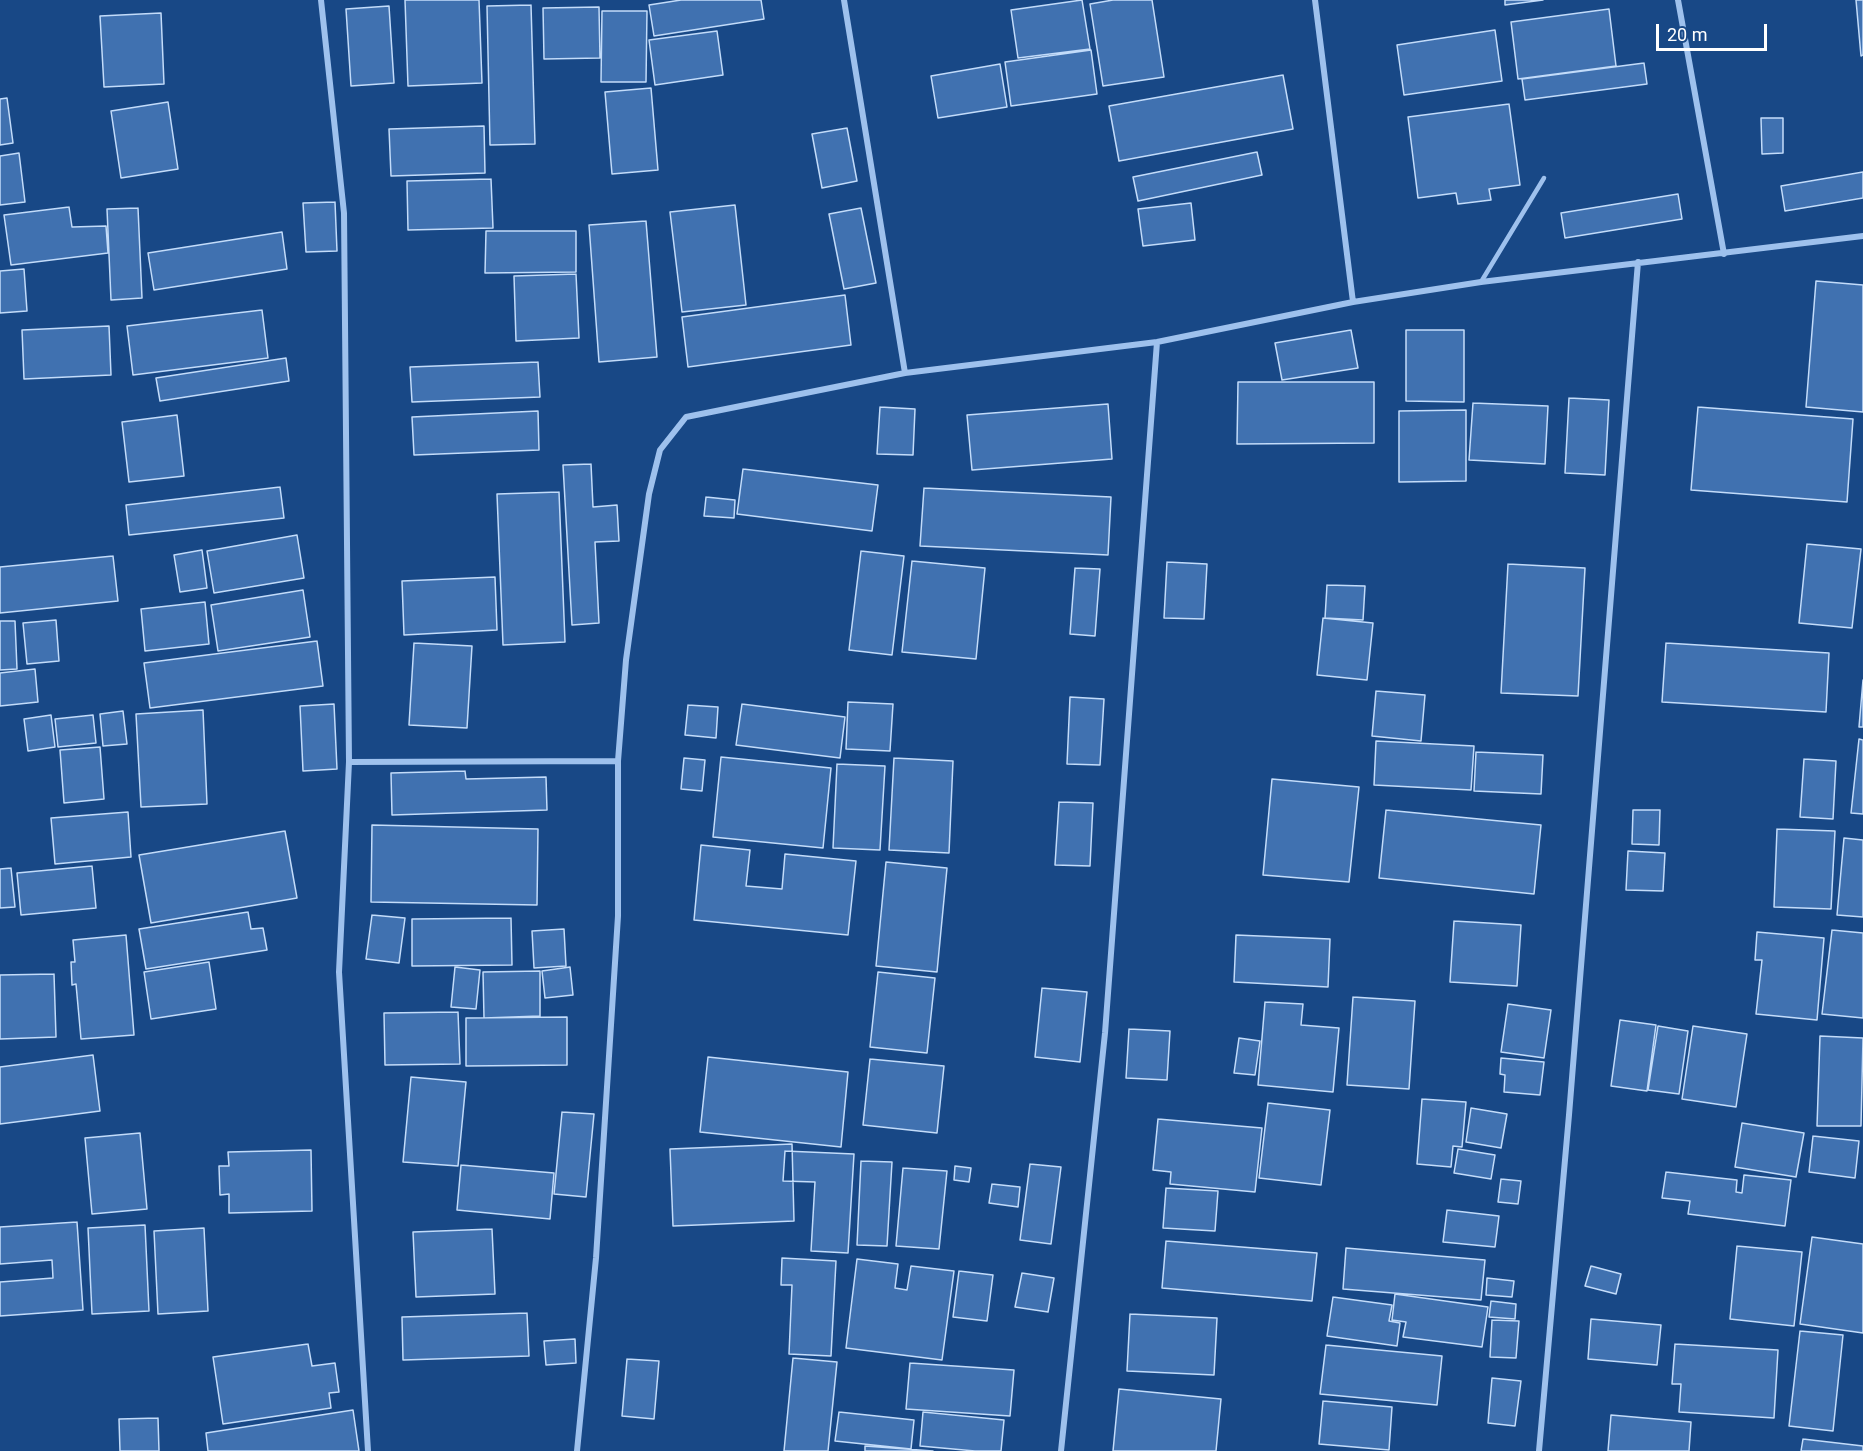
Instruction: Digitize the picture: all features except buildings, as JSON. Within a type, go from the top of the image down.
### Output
[{"type":"street","points":[[321,0],[344,213],[349,762],[339,972],[368,1451]]},
{"type":"street","points":[[844,0],[905,373]]},
{"type":"street","points":[[1315,0],[1353,302]]},
{"type":"street","points":[[1678,0],[1724,254]]},
{"type":"street","points":[[577,1451],[596,1258],[618,916],[618,761],[629,637],[649,494],[660,450],[686,417],[905,373],[1157,342],[1353,302],[1481,282],[1863,236]]},
{"type":"street","points":[[1539,1451],[1570,1103],[1638,262]]},
{"type":"street","points":[[1062,1451],[1105,1033],[1157,342]]},
{"type":"street","points":[[349,762],[618,761]]},
{"type":"lane","points":[[1481,282],[1544,178]]}]
